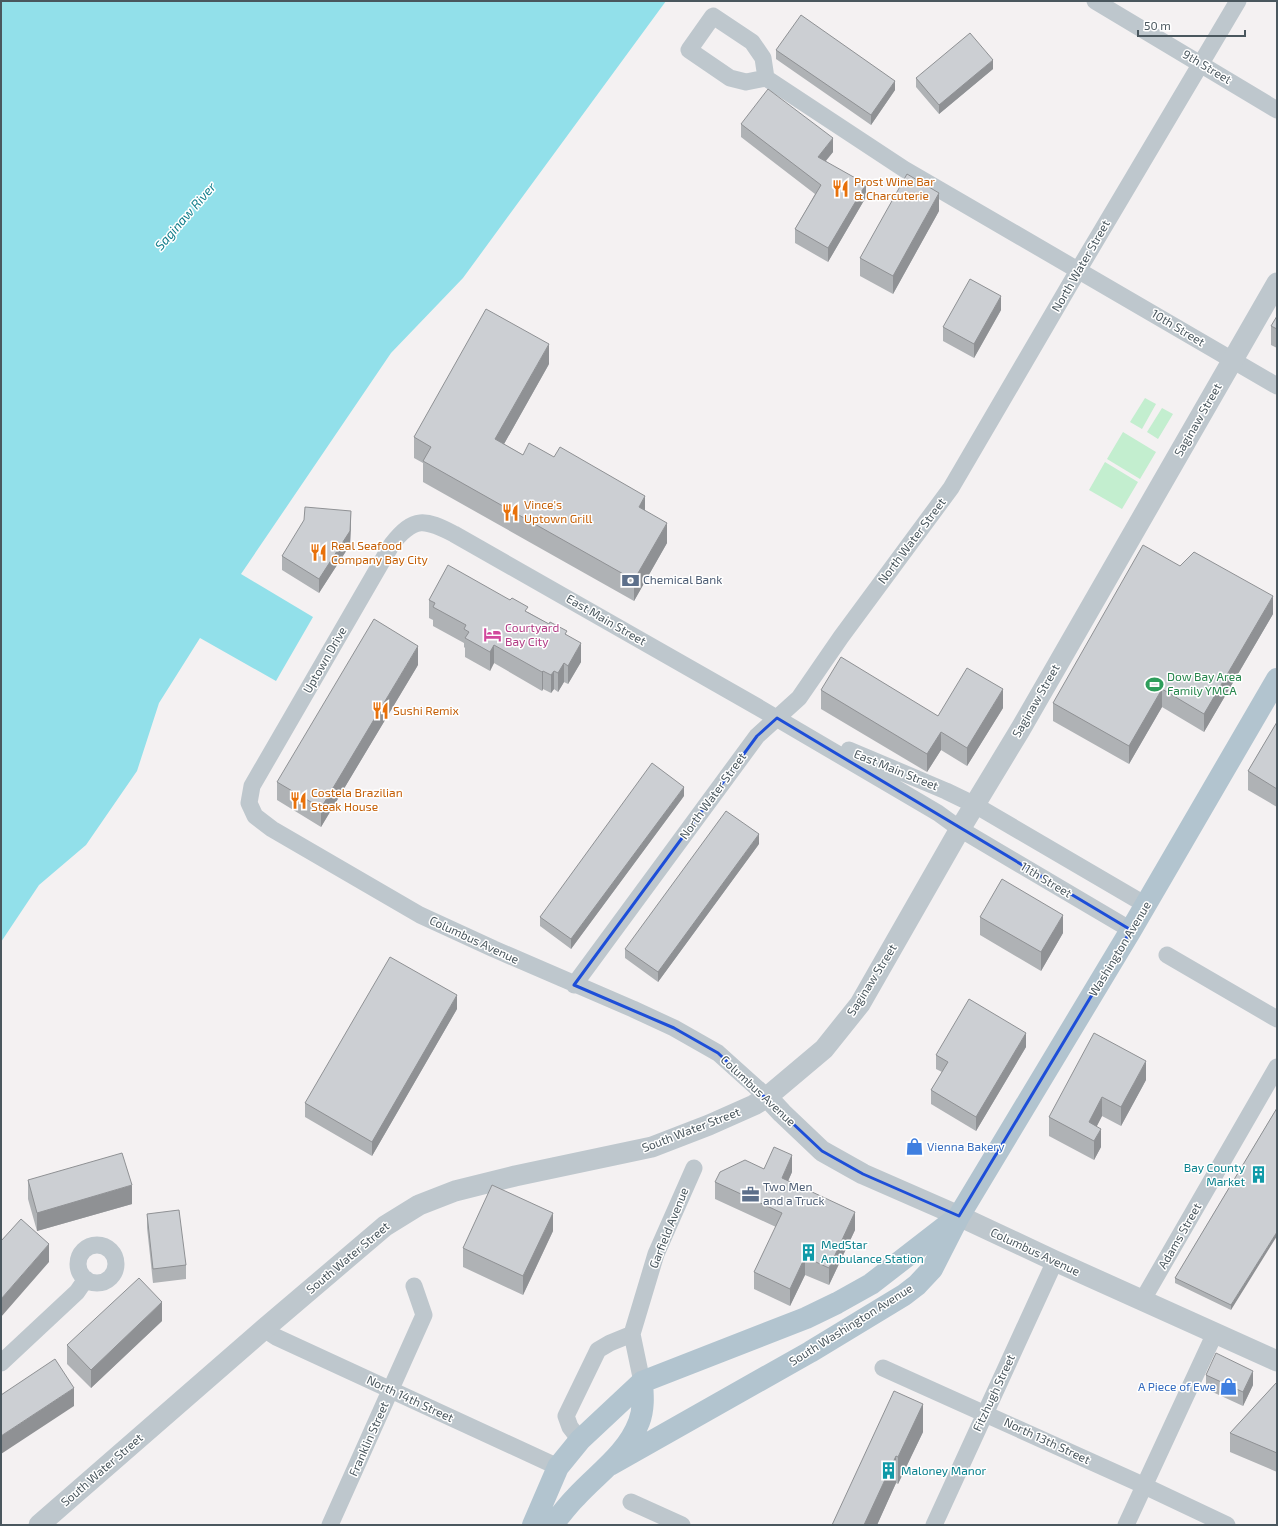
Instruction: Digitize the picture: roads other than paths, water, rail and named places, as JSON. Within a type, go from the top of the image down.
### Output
[{"type":"main road","name":"Washington Avenue","points":[[959,1216],[1146,905],[1277,680]]},
{"type":"main road","name":"South Washington Avenue","points":[[642,1382],[806,1318],[837,1303],[871,1284],[959,1216]]},
{"type":"main road","name":"South Washington Avenue","points":[[610,1465],[810,1352],[904,1295],[917,1285],[932,1269],[959,1216]]},
{"type":"main road","points":[[533,1525],[558,1467],[580,1440],[642,1382]]},
{"type":"main road","points":[[552,1525],[576,1496],[610,1465],[631,1437],[639,1422],[644,1403],[642,1382]]},
{"type":"street","name":"9th Street","points":[[1095,1],[1277,110]]},
{"type":"street","name":"North Water Street","points":[[574,985],[757,736],[799,698],[841,637],[951,488],[1078,269],[1238,1]]},
{"type":"street","points":[[713,16],[752,42],[763,58],[766,78],[746,82],[730,78],[689,50],[713,16]]},
{"type":"street","name":"10th Street","points":[[766,78],[904,169],[1277,386]]},
{"type":"street","name":"Saginaw Street","points":[[768,1096],[824,1049],[860,1004],[974,805],[1020,730],[1277,283]]},
{"type":"street","name":"East Main Street","points":[[413,524],[424,522],[435,524],[454,534],[795,728],[938,813],[960,829]]},
{"type":"street","name":"Uptown Drive","points":[[249,803],[252,786],[388,550],[402,531],[413,524]]},
{"type":"street","name":"East Main Street","points":[[795,728],[946,791],[974,805],[1146,905]]},
{"type":"street","name":"Columbus Avenue","points":[[249,803],[255,816],[272,829],[420,914],[574,985],[633,1009],[674,1028],[718,1053],[768,1096],[782,1113],[822,1152],[863,1174],[959,1216],[1142,1301],[1277,1361]]},
{"type":"street","name":"11th Street","points":[[960,829],[1131,930]]},
{"type":"street","points":[[1167,955],[1277,1019]]},
{"type":"street","name":"Adams Street","points":[[1142,1301],[1277,1067]]},
{"type":"street","name":"South Water Street","points":[[39,1525],[385,1226],[419,1205],[455,1191],[514,1176],[652,1147],[754,1105],[768,1096]]},
{"type":"street","name":"Garfield Avenue","points":[[642,1382],[632,1334],[656,1254],[694,1168]]},
{"type":"street","name":"Fitzhugh Street","points":[[934,1525],[1055,1261]]},
{"type":"street","points":[[1,1363],[77,1292],[86,1279]]},
{"type":"street","name":"Franklin Street","points":[[330,1525],[424,1315],[414,1286]]},
{"type":"street","name":"North 14th Street","points":[[264,1329],[276,1337],[558,1467]]},
{"type":"street","points":[[580,1440],[570,1427],[566,1416],[588,1368],[598,1350],[610,1343],[632,1334]]},
{"type":"street","points":[[1126,1525],[1216,1334]]},
{"type":"street","name":"North 13th Street","points":[[883,1368],[985,1413],[1228,1525]]},
{"type":"street","points":[[631,1502],[682,1525]]},
{"type":"water","name":"Saginaw River","points":[[1,1],[666,1],[463,278],[391,353],[241,574],[313,617],[276,681],[200,638],[159,703],[137,771],[86,845],[39,885],[1,942]]},
{"type":"place","name":"Prost Wine Bar & Charcuterie","points":[[841,189]]},
{"type":"place","name":"Vince's Uptown Grill","points":[[511,512]]},
{"type":"place","name":"Real Seafood Company Bay City","points":[[318,553]]},
{"type":"place","name":"Chemical Bank","points":[[630,580]]},
{"type":"place","name":"Courtyard Bay City","points":[[492,635]]},
{"type":"place","name":"Dow Bay Area Family YMCA","points":[[1154,684]]},
{"type":"place","name":"Sushi Remix","points":[[380,711]]},
{"type":"place","name":"Costela Brazilian Steak House","points":[[298,800]]},
{"type":"place","name":"Vienna Bakery","points":[[914,1147]]},
{"type":"place","name":"Bay County Market","points":[[1258,1175]]},
{"type":"place","name":"Two Men and a Truck","points":[[750,1194]]},
{"type":"place","name":"MedStar Ambulance Station","points":[[808,1252]]},
{"type":"place","name":"A Piece of Ewe","points":[[1229,1387]]},
{"type":"place","name":"Maloney Manor","points":[[888,1471]]}]
